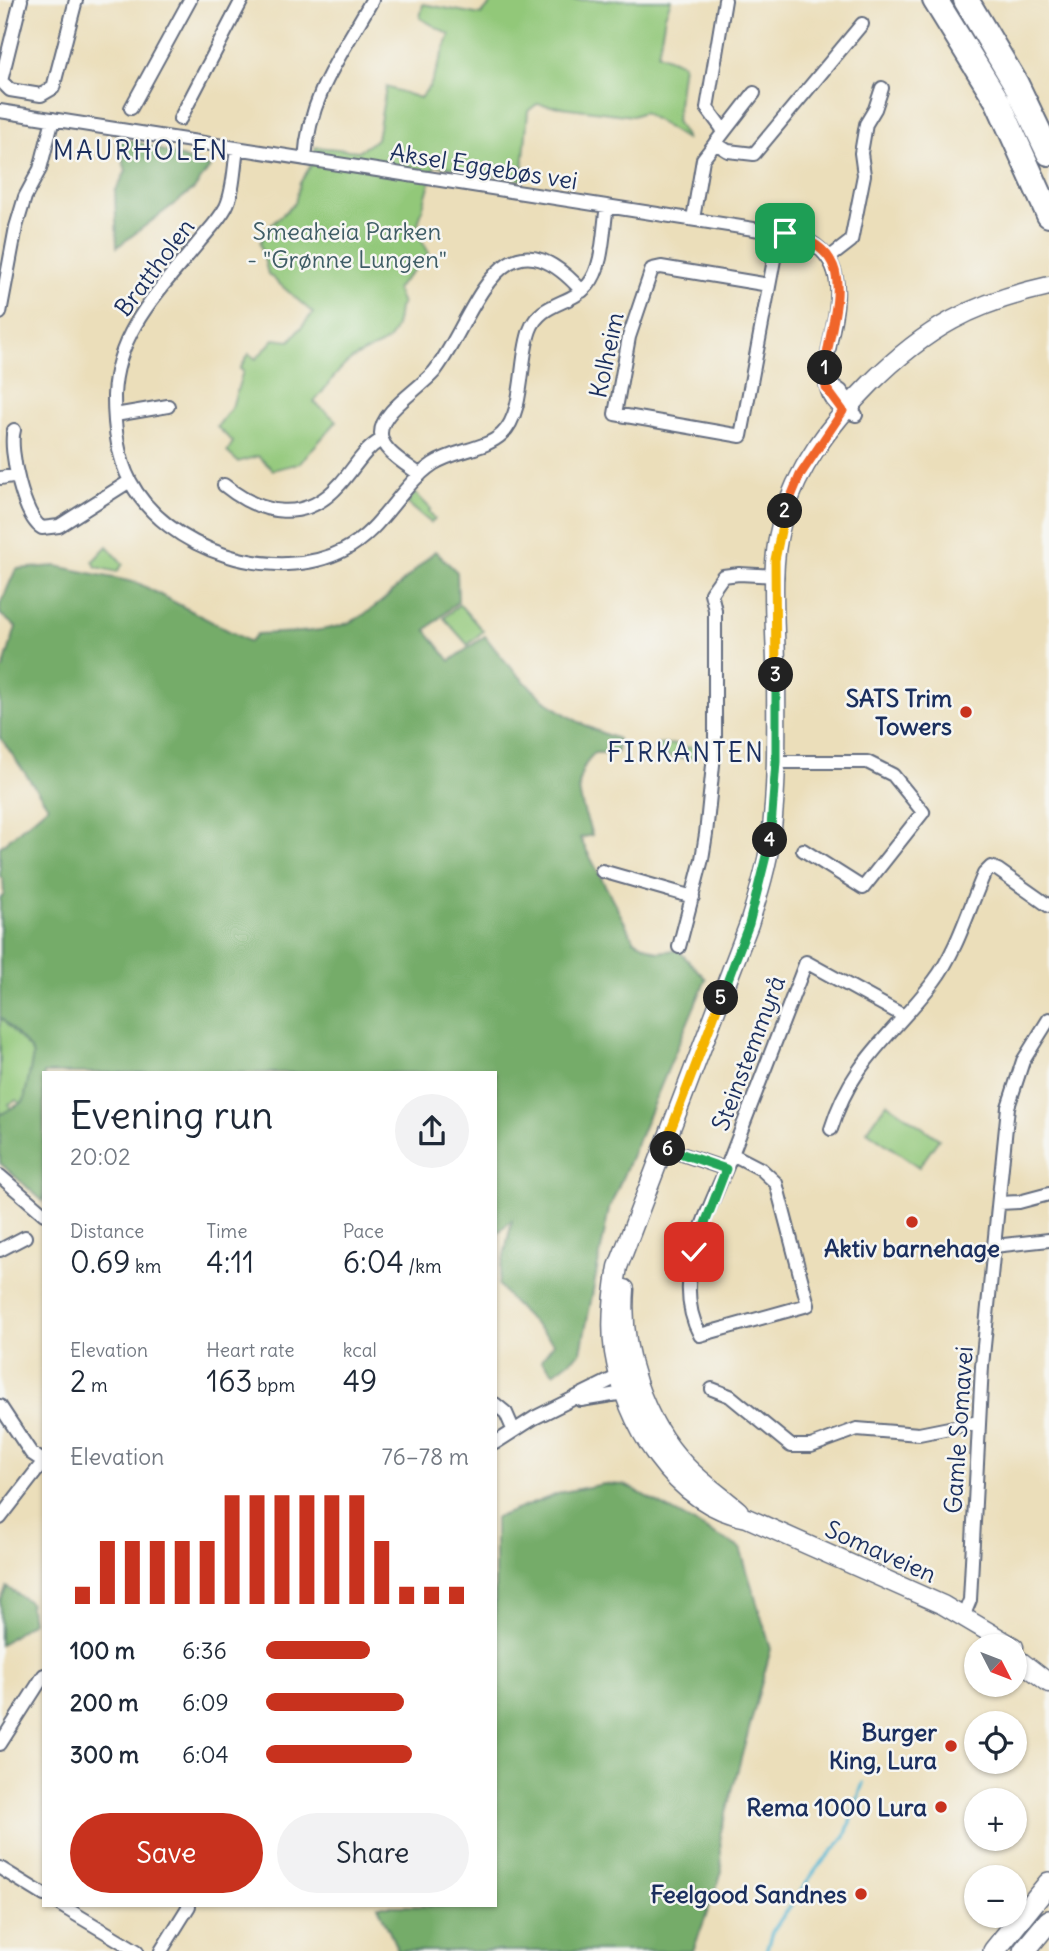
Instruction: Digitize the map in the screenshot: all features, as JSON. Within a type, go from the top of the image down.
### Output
[{"type":"highway","points":[[935,0],[998,102],[1049,215]]},
{"type":"highway","points":[[966,0],[1016,85],[1049,153]]},
{"type":"main road","name":"Somaveien","points":[[987,1634],[963,1617],[906,1588],[747,1518],[715,1508],[674,1476],[645,1435],[627,1384],[628,1346],[624,1306],[630,1237],[749,924],[761,884],[771,837],[776,762],[777,576],[807,484],[851,409],[916,341],[936,327],[960,316],[1001,299],[1043,287]]},
{"type":"main road","name":"Somaveien","points":[[1027,1655],[1049,1671]]},
{"type":"main road","points":[[1027,1666],[1049,1683]]},
{"type":"main road","points":[[1027,1903],[1049,1867]]},
{"type":"main road","points":[[1027,1908],[1049,1883]]},
{"type":"main road","points":[[1024,1951],[1049,1923]]},
{"type":"main road","points":[[994,1951],[1011,1928]]},
{"type":"street","points":[[21,0],[1,81],[10,90],[41,95],[53,88],[75,0]]},
{"type":"street","points":[[131,108],[190,0]]},
{"type":"street","points":[[180,119],[242,0]]},
{"type":"street","points":[[305,159],[310,119],[318,93],[372,0]]},
{"type":"street","points":[[724,131],[707,108],[725,0]]},
{"type":"street","points":[[715,143],[728,151],[754,153],[862,24]]},
{"type":"street","points":[[851,409],[827,381],[827,357],[839,293],[835,269],[829,258],[851,241],[864,175],[861,153],[866,124],[876,109],[882,89]]},
{"type":"street","points":[[693,219],[703,159],[754,93]]},
{"type":"street","name":"Aksel Eggebøs vei","points":[[0,111],[779,233],[808,240],[829,258]]},
{"type":"street","points":[[0,313],[16,227],[25,197],[40,169],[53,119]]},
{"type":"street","name":"Brattholen","points":[[237,149],[225,210],[150,301],[129,334],[117,369],[115,415],[119,449],[130,481],[172,529],[257,564],[295,566],[329,557],[362,539],[377,527],[420,475]]},
{"type":"street","points":[[582,291],[563,273],[539,260],[519,258],[504,267],[465,316],[446,356],[418,390],[386,415],[381,427],[381,440],[420,475],[451,453],[493,440],[506,430],[513,416],[531,327],[541,311],[582,291],[596,269],[607,206]]},
{"type":"street","name":"Kolheim","points":[[769,285],[661,267],[652,269],[629,337],[615,414],[741,436],[779,233]]},
{"type":"street","points":[[115,415],[168,406]]},
{"type":"street","points":[[14,430],[12,444],[17,475],[38,526],[48,529],[59,526],[130,481]]},
{"type":"street","points":[[224,485],[246,502],[261,508],[276,511],[307,507],[331,494],[365,453],[381,440]]},
{"type":"street","points":[[1,478],[17,475]]},
{"type":"street","points":[[679,947],[702,859],[715,745],[715,610],[711,593],[723,576],[777,576]]},
{"type":"street","points":[[776,762],[867,762],[893,775],[923,812],[863,888],[803,850]]},
{"type":"street","points":[[831,1129],[850,1081],[942,970],[984,874],[991,867],[1049,906]]},
{"type":"street","points":[[602,871],[693,897]]},
{"type":"street","name":"Steinstemmyrå","points":[[732,1154],[761,1169],[776,1183],[808,1305],[700,1335],[690,1299],[690,1273],[700,1234],[804,964],[811,963],[904,1016]]},
{"type":"street","name":"Gamle Somavei","points":[[963,1617],[970,1600],[979,1422],[1006,1125],[1013,1083],[1049,1018]]},
{"type":"street","name":"Steinstemmyrå","points":[[664,1148],[726,1169]]},
{"type":"street","points":[[0,1176],[42,1212]]},
{"type":"street","points":[[999,1203],[1019,1202],[1049,1194]]},
{"type":"street","points":[[0,1250],[25,1237]]},
{"type":"street","points":[[994,1246],[1049,1240]]},
{"type":"street","points":[[497,1441],[513,1429],[570,1402],[627,1384]]},
{"type":"street","points":[[712,1389],[730,1396],[791,1446],[801,1448],[857,1429],[919,1434],[979,1422]]},
{"type":"street","points":[[0,1406],[31,1454],[42,1460]]},
{"type":"street","points":[[497,1406],[506,1413],[513,1429]]},
{"type":"street","points":[[0,1518],[42,1462]]},
{"type":"street","points":[[0,1744],[42,1678]]},
{"type":"street","points":[[0,1868],[42,1894]]},
{"type":"street","points":[[64,1907],[138,1951]]},
{"type":"street","points":[[164,1950],[188,1907]]},
{"type":"green space","name":"Smeaheia Parken - \"Grønne Lungen\"","points":[[494,0],[671,0],[658,54],[683,64],[676,121],[687,140],[643,112],[633,116],[537,104],[528,111],[522,180],[435,165],[416,231],[429,253],[396,289],[402,304],[393,333],[382,344],[347,363],[314,402],[337,421],[300,463],[273,470],[258,456],[238,462],[227,452],[233,442],[217,427],[232,407],[243,371],[240,369],[249,354],[256,359],[274,339],[290,341],[313,313],[268,274],[260,243],[270,226],[295,203],[300,183],[310,167],[316,147],[359,151],[377,139],[386,87],[420,98],[430,86],[450,35],[420,18],[423,4],[481,15]]},
{"type":"green space","points":[[132,140],[210,167],[194,189],[117,247],[115,192],[126,171],[117,142]]},
{"type":"green space","points":[[415,493],[431,509],[429,511],[435,519],[431,523],[407,503]]},
{"type":"green space","points":[[107,546],[123,564],[117,572],[96,567],[93,561]]},
{"type":"green space","points":[[435,551],[457,572],[458,601],[426,630],[450,661],[485,636],[513,670],[543,698],[578,721],[618,739],[617,753],[594,753],[581,773],[581,802],[592,835],[580,838],[634,940],[657,952],[678,950],[706,979],[609,1209],[581,1352],[554,1373],[541,1360],[554,1343],[512,1302],[498,1284],[512,1220],[497,1233],[497,1071],[42,1071],[42,1200],[0,1163],[0,1115],[24,1101],[33,1056],[31,1050],[0,1017],[0,899],[4,894],[3,879],[0,877],[0,847],[48,806],[0,737],[0,669],[3,669],[16,627],[0,614],[0,605],[16,569],[56,566],[138,583],[250,642],[257,634],[314,631],[348,623],[371,610]]},
{"type":"green space","points":[[459,604],[483,631],[468,645],[444,618]]},
{"type":"green space","points":[[679,744],[682,748],[696,747],[696,759],[670,757],[654,748],[656,745]]},
{"type":"green space","points":[[0,1017],[31,1050],[33,1056],[24,1101],[21,1104],[17,1100],[9,1104],[11,1110],[0,1115]]},
{"type":"green space","points":[[887,1103],[939,1139],[919,1167],[867,1131]]},
{"type":"green space","points":[[604,1484],[625,1485],[740,1548],[771,1649],[720,1835],[722,1872],[693,1951],[398,1951],[378,1907],[497,1907],[497,1517],[563,1492]]},
{"type":"green space","points":[[7,1587],[29,1602],[32,1622],[0,1645],[0,1601]]},
{"type":"waterway","points":[[766,1951],[772,1932],[817,1868],[845,1837],[863,1783]]},
{"type":"place","name":"SATS Trim Towers","points":[[966,712]]},
{"type":"place","name":"Aktiv barnehage","points":[[912,1222]]},
{"type":"place","name":"Burger King, Lura","points":[[951,1746]]},
{"type":"place","name":"Rema 1000 Lura","points":[[941,1807]]},
{"type":"place","name":"Feelgood Sandnes","points":[[861,1894]]},
{"type":"district","name":"MAURHOLEN","points":[[141,150]]},
{"type":"district","name":"FIRKANTEN","points":[[686,752]]},
{"type":"route","points":[[694,1252],[726,1169],[664,1148],[749,924],[765,871],[771,837],[776,762],[775,560],[780,526],[800,475],[843,411],[826,388],[825,377],[838,306],[835,269],[817,245],[785,233]]}]
